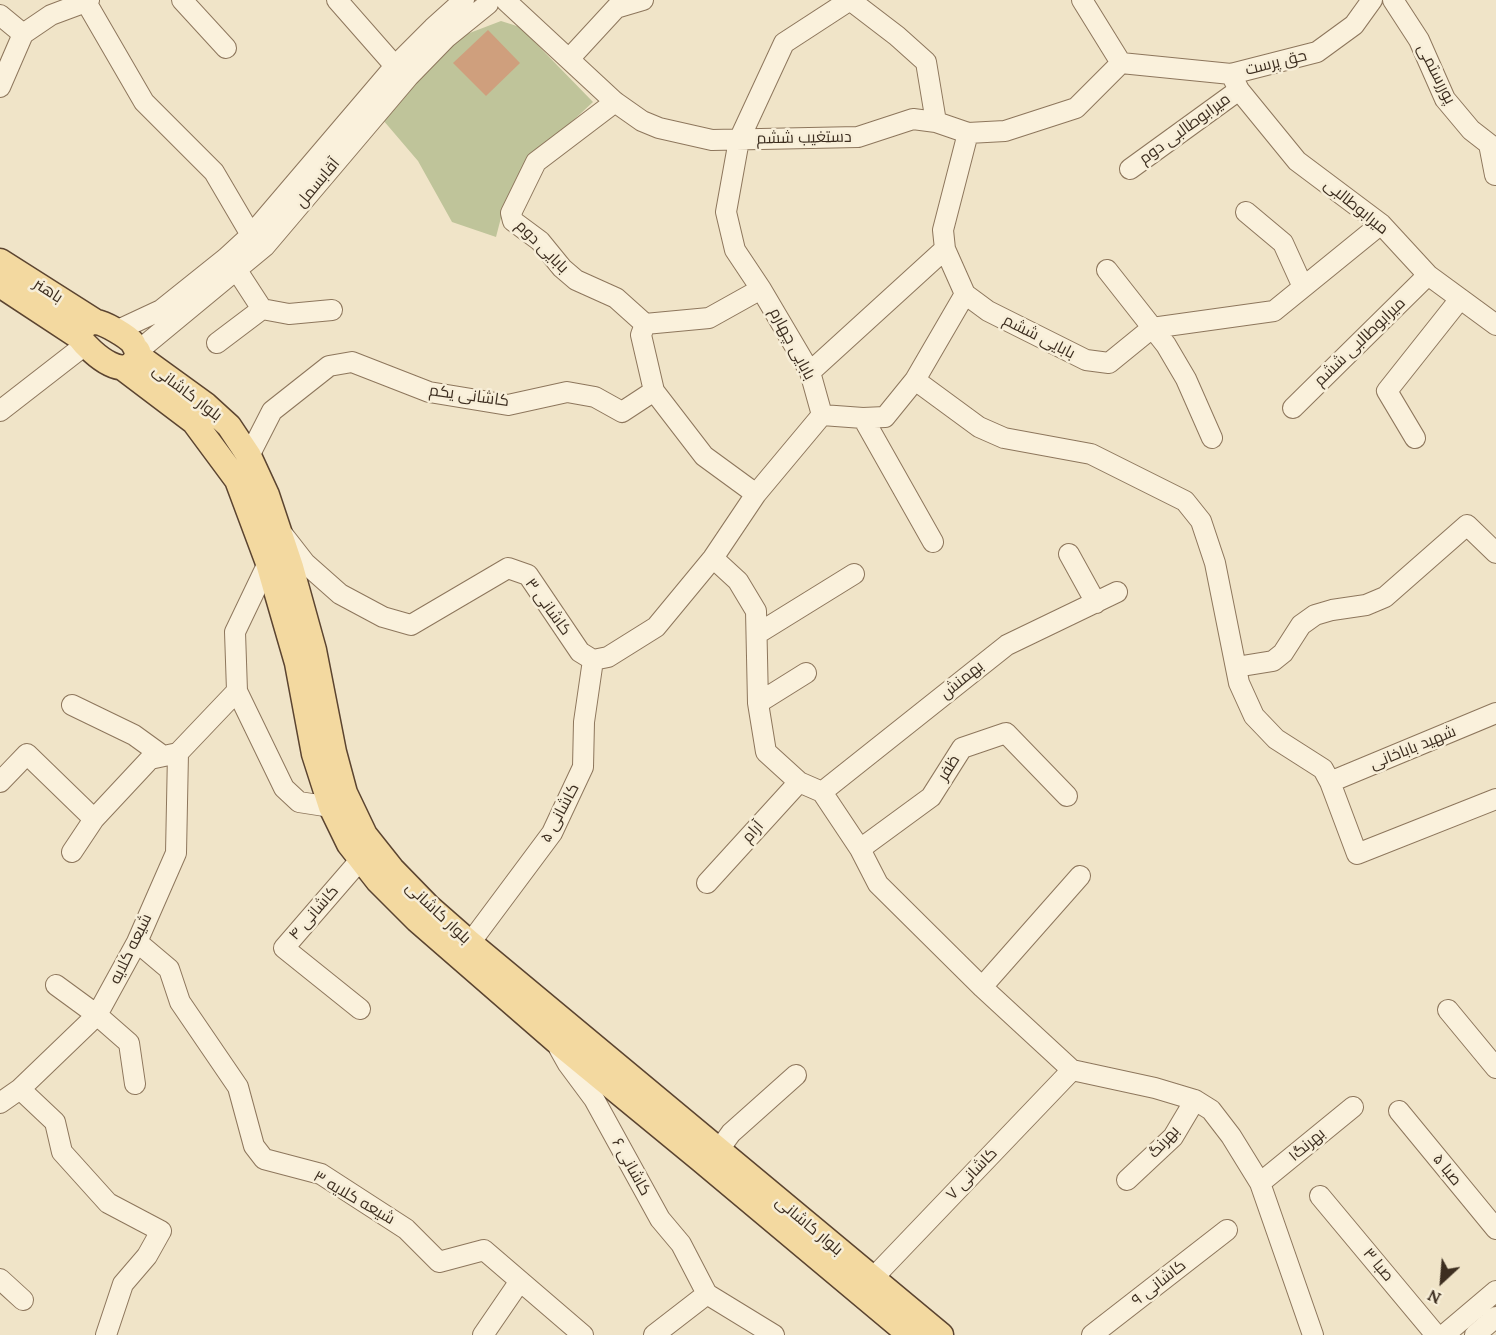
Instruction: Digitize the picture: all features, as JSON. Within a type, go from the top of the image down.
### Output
[{"type":"main road","name":"باهنر","points":[[0,261],[94,334]]},
{"type":"main road","name":"باهنر","points":[[0,285],[94,334]]},
{"type":"main road","points":[[94,334],[126,337],[133,343],[133,358],[99,357],[94,334]]},
{"type":"main road","name":"بلوار کاشانی","points":[[133,358],[194,422],[237,480],[268,563],[297,663],[314,754],[331,807],[349,844],[378,881],[417,920],[555,1040],[866,1285],[941,1335]]},
{"type":"main road","name":"بلوار کاشانی","points":[[155,380],[206,405],[229,426],[249,456],[267,495],[291,567],[315,650],[334,752],[345,794],[365,835],[392,869],[429,907],[718,1150],[866,1285],[910,1335]]},
{"type":"street","points":[[182,0],[226,48]]},
{"type":"street","points":[[337,0],[395,66]]},
{"type":"street","name":"آقابسمل","points":[[0,411],[94,334],[161,310],[226,258],[251,235],[395,66],[464,0]]},
{"type":"street","points":[[568,59],[616,8],[643,0]]},
{"type":"street","points":[[850,0],[897,36],[926,62],[936,122]]},
{"type":"street","name":"بابایی چهارم","points":[[822,415],[810,372],[735,250],[726,212],[739,140],[784,43],[850,0]]},
{"type":"street","points":[[1082,0],[1121,63],[1235,82]]},
{"type":"street","name":"حق پرست","points":[[1235,82],[1317,52],[1354,25],[1372,0]]},
{"type":"street","name":"پوررستمی","points":[[1393,0],[1419,40],[1445,99],[1471,130],[1489,144],[1495,175]]},
{"type":"street","points":[[0,87],[23,33],[51,15],[88,1],[144,102],[214,172],[251,235]]},
{"type":"street","name":"آقابسمل","points":[[133,358],[157,335],[265,246],[409,76],[446,38],[495,1]]},
{"type":"street","name":"دستغیب ششم","points":[[495,1],[568,59],[615,102],[642,121],[659,128],[712,140],[858,137],[913,119],[936,122],[968,133],[1005,131],[1077,108],[1121,63]]},
{"type":"street","points":[[0,15],[23,33]]},
{"type":"street","name":"میرابوطالبی دوم","points":[[1130,169],[1235,82]]},
{"type":"street","name":"میرابوطالبی","points":[[1235,82],[1298,160],[1381,224],[1428,275],[1496,325]]},
{"type":"street","name":"بابایی دوم","points":[[615,102],[536,162],[511,213],[513,221],[540,241],[562,268],[576,280],[616,298],[645,324]]},
{"type":"street","points":[[593,660],[608,657],[656,627],[712,558],[756,494],[822,415],[885,417],[915,380],[965,294],[945,249],[943,230],[968,133]]},
{"type":"street","points":[[1246,212],[1283,243],[1303,287]]},
{"type":"street","points":[[1152,328],[1274,311],[1381,224]]},
{"type":"street","points":[[810,372],[945,249]]},
{"type":"street","points":[[236,269],[262,309],[289,314],[332,310]]},
{"type":"street","points":[[1107,270],[1166,345],[1186,379],[1212,438]]},
{"type":"street","name":"میرابوطالبی ششم","points":[[1293,408],[1428,275]]},
{"type":"street","points":[[756,494],[704,456],[654,391],[641,335],[645,324],[709,318],[761,289]]},
{"type":"street","name":"بابایی ششم","points":[[965,294],[988,311],[1086,360],[1109,363],[1152,328]]},
{"type":"street","points":[[1415,438],[1387,391],[1460,299]]},
{"type":"street","points":[[217,343],[262,309]]},
{"type":"street","points":[[146,317],[148,327],[157,335]]},
{"type":"street","name":"کاشانی یکم","points":[[249,456],[273,411],[329,366],[352,362],[429,392],[508,405],[567,392],[596,397],[622,412],[654,391]]},
{"type":"street","points":[[915,380],[979,427],[1004,438],[1091,454],[1185,501],[1201,521],[1215,563],[1239,683],[1254,716],[1276,739],[1323,769],[1357,854],[1496,799]]},
{"type":"street","points":[[864,418],[933,542]]},
{"type":"street","points":[[1236,667],[1273,661],[1283,653],[1301,626],[1315,615],[1366,605],[1385,597],[1467,525],[1496,553]]},
{"type":"street","name":"کاشانی ۳","points":[[278,529],[305,563],[340,594],[382,618],[411,625],[508,568],[528,575],[580,652],[593,660]]},
{"type":"street","points":[[1069,554],[1096,603]]},
{"type":"street","points":[[712,558],[738,581],[756,611],[758,703],[766,752],[799,782],[822,792],[860,849],[878,884],[982,987],[1072,1070],[1155,1088],[1195,1100],[1211,1110],[1231,1136],[1260,1183],[1313,1335]]},
{"type":"street","points":[[268,563],[235,632],[237,691],[285,788],[299,802],[331,807]]},
{"type":"street","points":[[757,634],[854,574]]},
{"type":"street","name":"بهمنش","points":[[822,792],[1007,645],[1118,592]]},
{"type":"street","name":"کاشانی ۵","points":[[470,943],[552,833],[584,767],[584,722],[593,660]]},
{"type":"street","points":[[758,703],[806,673]]},
{"type":"street","points":[[72,852],[94,819],[150,759],[171,754],[237,691]]},
{"type":"street","points":[[72,705],[171,754]]},
{"type":"street","name":"شهید باباخانی","points":[[1330,782],[1496,713]]},
{"type":"street","name":"ظفر","points":[[860,849],[931,797],[962,748],[1006,733],[1067,796]]},
{"type":"street","points":[[0,782],[27,754],[94,819]]},
{"type":"street","name":"شیعه کلایه","points":[[0,1103],[20,1089],[97,1015],[137,942],[176,853],[171,754]]},
{"type":"street","name":"آرام","points":[[707,883],[799,782]]},
{"type":"street","name":"کاشانی ۴","points":[[360,1009],[284,948],[361,859]]},
{"type":"street","points":[[982,987],[1080,876]]},
{"type":"street","name":"شیعه کلایه ۳","points":[[137,942],[170,969],[180,1002],[238,1087],[254,1146],[264,1159],[321,1174],[406,1229],[439,1262],[484,1250],[583,1335]]},
{"type":"street","points":[[56,985],[97,1015],[129,1043],[135,1084]]},
{"type":"street","points":[[1448,1010],[1496,1068]]},
{"type":"street","name":"کاشانی ۶","points":[[555,1040],[568,1065],[594,1099],[660,1218],[681,1244],[707,1294]]},
{"type":"street","name":"کاشانی ۷","points":[[866,1285],[1072,1070]]},
{"type":"street","points":[[718,1150],[731,1133],[796,1075]]},
{"type":"street","points":[[20,1089],[55,1122],[62,1152],[108,1203],[161,1231],[147,1256],[123,1284],[106,1335]]},
{"type":"street","name":"بهرنگ","points":[[1127,1180],[1173,1137],[1195,1100]]},
{"type":"street","name":"۱بهرنگ","points":[[1260,1183],[1353,1107]]},
{"type":"street","name":"صبا ۵","points":[[1399,1111],[1496,1229]]},
{"type":"street","name":"صبا ۳","points":[[1320,1196],[1436,1335]]},
{"type":"street","name":"کاشانی ۹","points":[[1092,1335],[1227,1230]]},
{"type":"street","points":[[0,1279],[23,1300]]},
{"type":"street","points":[[483,1335],[520,1281]]},
{"type":"street","points":[[1444,1335],[1496,1291]]},
{"type":"street","points":[[654,1335],[707,1294],[774,1335]]},
{"type":"street","points":[[1475,1335],[1496,1317]]},
{"type":"green space","points":[[501,21],[520,27],[593,102],[537,154],[504,206],[496,237],[452,222],[418,161],[383,120],[421,68],[467,34]]},
{"type":"building","points":[[488,30],[520,63],[486,96],[453,63]]}]
